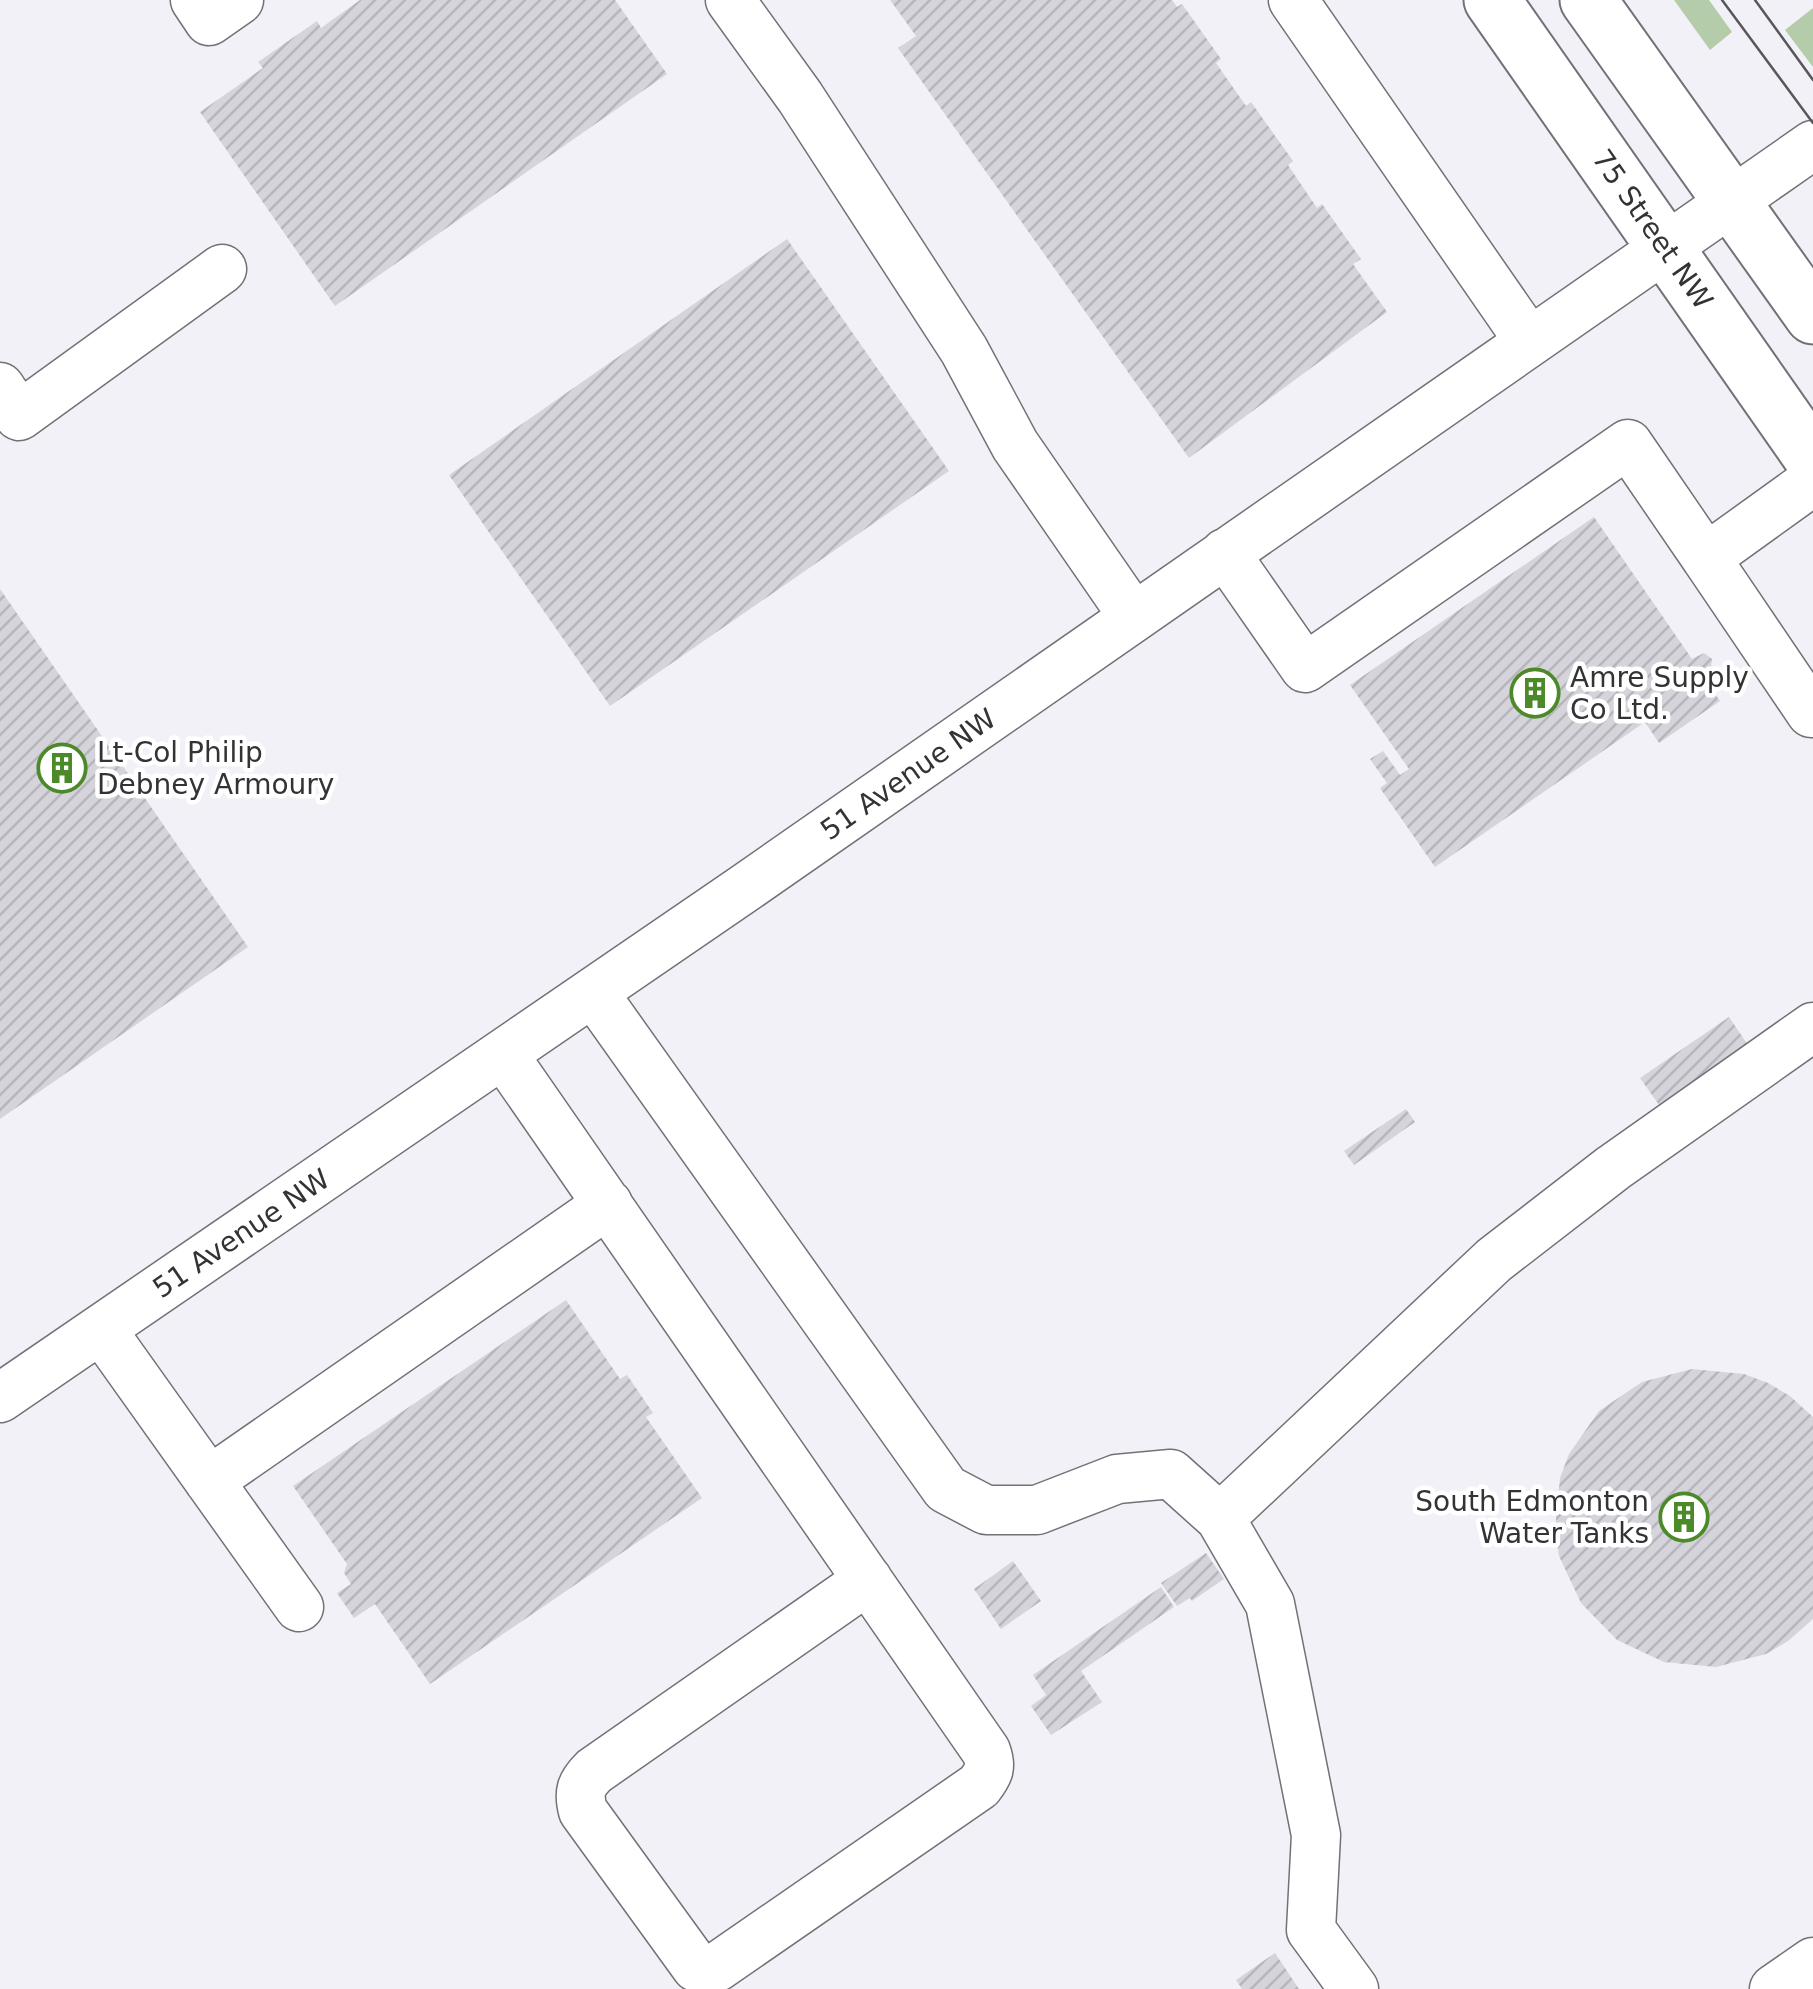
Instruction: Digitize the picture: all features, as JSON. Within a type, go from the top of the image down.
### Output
[{"type":"main road","name":"75 Street NW","points":[[1492,0],[1813,459]]},
{"type":"main road","points":[[1588,0],[1813,316]]},
{"type":"street","points":[[195,0],[209,21],[239,0]]},
{"type":"street","points":[[730,0],[831,144],[964,350],[1015,445],[1133,616]]},
{"type":"street","points":[[1294,0],[1529,341]]},
{"type":"street","name":"51 Avenue NW","points":[[0,1398],[504,1054],[1813,145]]},
{"type":"street","points":[[0,387],[19,416],[222,269]]},
{"type":"street","points":[[1225,553],[1305,668],[1628,444],[1811,713]]},
{"type":"street","points":[[1706,558],[1813,481]]},
{"type":"street","points":[[593,992],[946,1489],[986,1510],[1036,1510],[1117,1478],[1170,1474],[1220,1518],[1270,1604],[1316,1835],[1312,1930],[1354,1989]]},
{"type":"street","points":[[1220,1518],[1494,1260],[1613,1168],[1813,1027]]},
{"type":"street","points":[[504,1054],[868,1580],[986,1752],[991,1764],[989,1774],[979,1786],[717,1967],[696,1967],[583,1810],[578,1795],[583,1782],[868,1580]]},
{"type":"street","points":[[209,1480],[608,1204]]},
{"type":"street","points":[[101,1329],[299,1607]]},
{"type":"street","points":[[1774,1989],[1813,1962]]},
{"type":"green space","points":[[1674,0],[1709,0],[1732,32],[1710,50]]},
{"type":"green space","points":[[1813,8],[1813,67],[1785,30]]},
{"type":"building","points":[[360,0],[615,0],[667,74],[335,306],[200,112],[263,68],[258,62],[317,21],[321,28]]},
{"type":"building","points":[[890,0],[1172,0],[1177,7],[1182,4],[1221,59],[1216,63],[1246,106],[1251,102],[1293,161],[1288,165],[1317,208],[1322,204],[1361,259],[1353,264],[1387,312],[1189,458],[898,48],[916,36]]},
{"type":"building","points":[[787,239],[949,471],[610,706],[449,475]]},
{"type":"building","name":"Amre Supply Co Ltd.","points":[[1594,517],[1692,659],[1704,653],[1712,659],[1711,668],[1702,675],[1720,701],[1659,743],[1645,722],[1435,867],[1380,788],[1387,783],[1370,759],[1383,751],[1400,775],[1409,769],[1350,685]]},
{"type":"building","name":"Lt-Col Philip Debney Armoury","points":[[0,589],[248,947],[0,1119]]},
{"type":"building","points":[[1729,1017],[1752,1051],[1664,1112],[1640,1078]]},
{"type":"building","points":[[1406,1109],[1415,1122],[1354,1165],[1344,1151]]},
{"type":"building","points":[[566,1300],[620,1379],[627,1375],[653,1413],[646,1417],[702,1498],[430,1684],[375,1604],[354,1618],[337,1593],[351,1584],[344,1573],[347,1564],[293,1486]]},
{"type":"building","name":"South Edmonton Water Tanks","points":[[1692,1369],[1744,1374],[1768,1383],[1813,1417],[1813,1619],[1766,1654],[1716,1667],[1664,1662],[1617,1640],[1581,1603],[1559,1556],[1555,1530],[1560,1478],[1569,1454],[1599,1411],[1642,1382]]},
{"type":"building","points":[[1206,1553],[1224,1579],[1192,1601],[1190,1598],[1177,1606],[1161,1583]]},
{"type":"building","points":[[1013,1561],[1041,1601],[1001,1629],[974,1589]]},
{"type":"building","points":[[1161,1587],[1174,1607],[1081,1671],[1102,1702],[1051,1735],[1031,1706],[1046,1695],[1033,1675]]},
{"type":"building","points":[[1275,1953],[1299,1989],[1242,1989],[1236,1980]]},
{"type":"tram line","points":[[1722,0],[1813,123]]},
{"type":"tram line","points":[[1755,0],[1813,80]]},
{"type":"place","name":"Amre Supply Co Ltd.","points":[[1535,693]]},
{"type":"place","name":"Lt-Col Philip Debney Armoury","points":[[62,768]]},
{"type":"place","name":"South Edmonton Water Tanks","points":[[1684,1517]]}]
